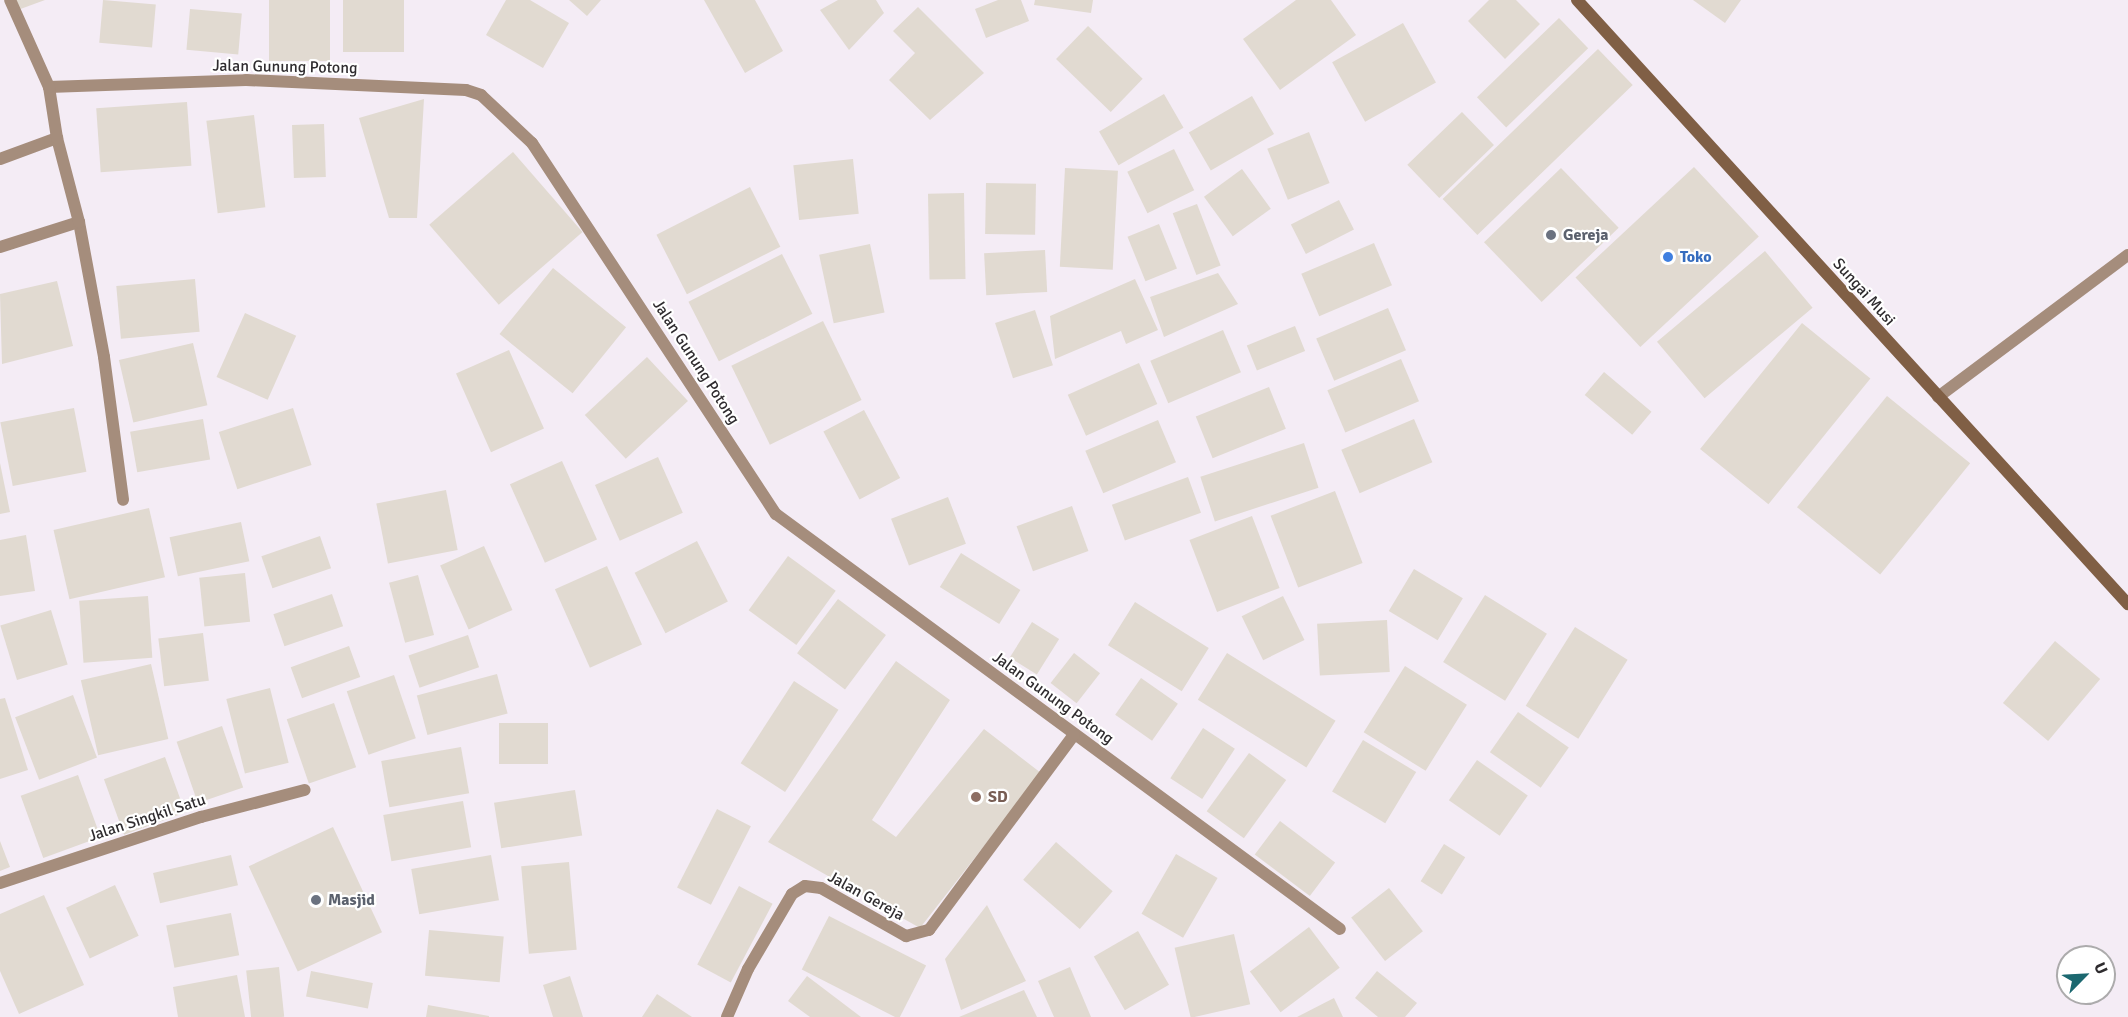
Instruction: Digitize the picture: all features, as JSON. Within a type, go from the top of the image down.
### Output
[{"type":"street","points":[[10,0],[49,87],[57,138],[79,222],[104,357],[123,500]]},
{"type":"street","name":"Sungai Musi","points":[[1577,0],[2128,604]]},
{"type":"street","name":"Jalan Gunung Potong","points":[[49,87],[246,80],[466,90],[481,95],[532,143],[776,514],[1340,929]]},
{"type":"street","points":[[0,159],[57,138]]},
{"type":"street","points":[[0,247],[79,222]]},
{"type":"street","points":[[1938,397],[2128,255]]},
{"type":"street","name":"Jalan Gereja","points":[[727,1017],[748,969],[792,894],[805,886],[821,888],[906,936],[929,930],[1074,735]]},
{"type":"street","name":"Jalan Singkil Satu","points":[[0,883],[201,818],[305,790]]},
{"type":"building","points":[[11,0],[45,0],[15,11]]},
{"type":"building","points":[[103,0],[156,5],[152,47],[99,43]]},
{"type":"building","points":[[269,0],[330,0],[330,61],[269,61]]},
{"type":"building","points":[[343,0],[404,0],[404,52],[343,52]]},
{"type":"building","points":[[506,0],[530,0],[569,23],[543,68],[486,35]]},
{"type":"building","points":[[569,0],[601,0],[587,16]]},
{"type":"building","points":[[704,0],[755,0],[783,51],[745,73]]},
{"type":"building","points":[[838,0],[876,0],[884,13],[849,50],[820,10]]},
{"type":"building","points":[[998,0],[1021,0],[1029,21],[986,38],[975,9]]},
{"type":"building","points":[[1035,0],[1093,0],[1091,13],[1034,5]]},
{"type":"building","points":[[1296,0],[1331,0],[1356,35],[1280,90],[1243,39]]},
{"type":"building","points":[[1489,0],[1516,0],[1540,24],[1505,59],[1468,21]]},
{"type":"building","points":[[1693,0],[1741,0],[1725,23]]},
{"type":"building","points":[[918,7],[984,73],[930,120],[889,80],[915,53],[893,31]]},
{"type":"building","points":[[190,9],[242,14],[238,54],[186,50]]},
{"type":"building","points":[[1559,18],[1588,48],[1506,127],[1477,97]]},
{"type":"building","points":[[1403,23],[1436,82],[1365,122],[1332,62]]},
{"type":"building","points":[[1088,26],[1143,79],[1111,112],[1056,59]]},
{"type":"building","points":[[1598,49],[1633,85],[1477,235],[1443,199]]},
{"type":"building","points":[[1164,94],[1184,128],[1119,165],[1099,132]]},
{"type":"building","points":[[1252,96],[1274,134],[1211,171],[1189,132]]},
{"type":"building","points":[[424,99],[417,218],[389,218],[359,118]]},
{"type":"building","points":[[187,102],[191,166],[101,172],[96,108]]},
{"type":"building","points":[[1462,112],[1494,145],[1439,198],[1407,165]]},
{"type":"building","points":[[254,115],[265,207],[218,213],[206,121]]},
{"type":"building","points":[[324,124],[326,177],[294,178],[292,125]]},
{"type":"building","points":[[1309,132],[1330,183],[1288,200],[1267,149]]},
{"type":"building","points":[[1174,149],[1194,190],[1147,213],[1127,172]]},
{"type":"building","points":[[513,152],[583,232],[499,305],[429,225]]},
{"type":"building","points":[[853,159],[859,214],[799,220],[793,165]]},
{"type":"building","name":"Toko","points":[[1694,167],[1759,236],[1640,347],[1576,277]]},
{"type":"building","points":[[1065,168],[1118,171],[1113,270],[1060,267]]},
{"type":"building","name":"Gereja","points":[[1561,168],[1619,228],[1542,302],[1484,242]]},
{"type":"building","points":[[1242,169],[1271,209],[1233,236],[1204,197]]},
{"type":"building","points":[[986,183],[1036,184],[1035,235],[985,234]]},
{"type":"building","points":[[750,187],[780,247],[687,294],[656,235]]},
{"type":"building","points":[[964,193],[966,279],[930,280],[928,194]]},
{"type":"building","points":[[1339,200],[1354,229],[1306,254],[1291,225]]},
{"type":"building","points":[[1197,204],[1221,266],[1196,275],[1173,213]]},
{"type":"building","points":[[1159,224],[1177,269],[1145,281],[1127,237]]},
{"type":"building","points":[[1374,243],[1392,285],[1319,316],[1301,274]]},
{"type":"building","points":[[870,244],[885,312],[834,323],[819,255]]},
{"type":"building","points":[[1045,250],[1047,292],[986,295],[984,253]]},
{"type":"building","points":[[1765,251],[1813,308],[1705,398],[1657,342]]},
{"type":"building","points":[[782,254],[812,314],[719,361],[688,302]]},
{"type":"building","points":[[553,268],[626,327],[573,393],[500,334]]},
{"type":"building","points":[[1218,273],[1238,304],[1164,337],[1150,297]]},
{"type":"building","points":[[195,279],[200,332],[121,339],[116,286]]},
{"type":"building","points":[[1135,279],[1158,330],[1126,344],[1121,331],[1055,359],[1050,316]]},
{"type":"building","points":[[57,281],[73,346],[2,364],[0,294]]},
{"type":"building","points":[[1388,308],[1406,350],[1334,381],[1316,338]]},
{"type":"building","points":[[1035,310],[1053,365],[1013,378],[995,323]]},
{"type":"building","points":[[245,313],[296,336],[268,400],[217,377]]},
{"type":"building","points":[[823,321],[862,400],[770,445],[731,366]]},
{"type":"building","points":[[1802,323],[1870,378],[1768,504],[1700,449]]},
{"type":"building","points":[[1295,326],[1305,351],[1257,371],[1247,345]]},
{"type":"building","points":[[1223,330],[1241,372],[1168,403],[1150,361]]},
{"type":"building","points":[[193,343],[207,405],[133,422],[119,360]]},
{"type":"building","points":[[509,350],[544,429],[491,452],[456,374]]},
{"type":"building","points":[[647,357],[688,401],[626,459],[585,415]]},
{"type":"building","points":[[1401,359],[1419,401],[1345,433],[1327,390]]},
{"type":"building","points":[[1139,363],[1157,404],[1086,436],[1068,395]]},
{"type":"building","points":[[1604,372],[1651,412],[1632,435],[1585,395]]},
{"type":"building","points":[[1269,387],[1286,429],[1213,458],[1196,417]]},
{"type":"building","points":[[1887,396],[1970,463],[1880,574],[1797,507]]},
{"type":"building","points":[[74,408],[86,472],[13,486],[0,422]]},
{"type":"building","points":[[293,408],[312,465],[237,489],[219,432]]},
{"type":"building","points":[[864,410],[900,478],[860,500],[823,432]]},
{"type":"building","points":[[203,419],[210,459],[137,472],[130,432]]},
{"type":"building","points":[[1414,419],[1432,462],[1360,493],[1341,450]]},
{"type":"building","points":[[1158,420],[1176,462],[1103,493],[1085,451]]},
{"type":"building","points":[[1304,443],[1319,488],[1215,521],[1200,477]]},
{"type":"building","points":[[658,457],[683,513],[620,541],[595,485]]},
{"type":"building","points":[[562,461],[597,540],[545,563],[510,484]]},
{"type":"building","points":[[0,463],[10,512],[0,514]]},
{"type":"building","points":[[1188,477],[1201,513],[1125,540],[1112,505]]},
{"type":"building","points":[[446,490],[458,550],[388,563],[376,504]]},
{"type":"building","points":[[1335,491],[1363,563],[1298,588],[1271,516]]},
{"type":"building","points":[[948,497],[966,544],[909,566],[891,519]]},
{"type":"building","points":[[1072,506],[1088,551],[1033,571],[1017,526]]},
{"type":"building","points":[[149,508],[165,577],[69,599],[54,530]]},
{"type":"building","points":[[1252,516],[1280,588],[1217,612],[1189,540]]},
{"type":"building","points":[[241,522],[249,561],[178,576],[170,537]]},
{"type":"building","points":[[26,535],[35,591],[0,596],[0,540]]},
{"type":"building","points":[[320,536],[331,568],[272,588],[261,556]]},
{"type":"building","points":[[697,541],[728,602],[666,633],[635,573]]},
{"type":"building","points":[[484,546],[512,610],[469,629],[440,566]]},
{"type":"building","points":[[961,553],[1020,590],[999,624],[940,587]]},
{"type":"building","points":[[788,556],[836,591],[796,645],[749,610]]},
{"type":"building","points":[[607,566],[642,645],[590,668],[555,589]]},
{"type":"building","points":[[1414,569],[1463,598],[1438,640],[1389,611]]},
{"type":"building","points":[[245,573],[250,622],[204,627],[199,578]]},
{"type":"building","points":[[418,575],[434,635],[405,643],[389,583]]},
{"type":"building","points":[[332,594],[343,626],[284,646],[273,614]]},
{"type":"building","points":[[1485,595],[1547,634],[1505,701],[1443,662]]},
{"type":"building","points":[[148,596],[152,658],[83,663],[79,601]]},
{"type":"building","points":[[1283,596],[1304,640],[1263,660],[1242,616]]},
{"type":"building","points":[[838,599],[886,635],[845,689],[797,653]]},
{"type":"building","points":[[1135,602],[1209,648],[1182,691],[1108,645]]},
{"type":"building","points":[[51,610],[68,665],[17,680],[0,625]]},
{"type":"building","points":[[1387,620],[1390,672],[1320,676],[1317,624]]},
{"type":"building","points":[[1032,622],[1059,639],[1037,675],[1010,658]]},
{"type":"building","points":[[1575,627],[1628,660],[1578,739],[1526,706]]},
{"type":"building","points":[[203,633],[209,681],[164,686],[158,638]]},
{"type":"building","points":[[468,635],[479,667],[420,688],[408,656]]},
{"type":"building","points":[[2055,641],[2100,679],[2048,741],[2003,703]]},
{"type":"building","points":[[349,646],[360,677],[302,698],[291,667]]},
{"type":"building","points":[[1074,653],[1100,673],[1077,703],[1051,683]]},
{"type":"building","points":[[1227,653],[1336,721],[1306,767],[1198,700]]},
{"type":"building","name":"SD","points":[[896,661],[950,700],[872,820],[896,837],[984,729],[1041,773],[920,928],[768,842]]},
{"type":"building","points":[[151,664],[168,739],[98,755],[81,680]]},
{"type":"building","points":[[1405,666],[1467,705],[1426,771],[1364,732]]},
{"type":"building","points":[[497,674],[508,714],[427,735],[417,695]]},
{"type":"building","points":[[394,675],[416,738],[369,755],[347,691]]},
{"type":"building","points":[[1141,678],[1178,704],[1152,741],[1115,715]]},
{"type":"building","points":[[794,681],[838,710],[785,792],[741,763]]},
{"type":"building","points":[[270,688],[289,763],[245,774],[226,699]]},
{"type":"building","points":[[73,695],[97,758],[39,780],[15,717]]},
{"type":"building","points":[[5,698],[28,770],[0,779],[0,699]]},
{"type":"building","points":[[334,703],[356,767],[309,784],[287,719]]},
{"type":"building","points":[[1518,712],[1569,748],[1541,788],[1490,752]]},
{"type":"building","points":[[499,723],[548,723],[548,764],[499,764]]},
{"type":"building","points":[[222,726],[243,787],[198,803],[177,742]]},
{"type":"building","points":[[1203,728],[1235,749],[1202,799],[1170,778]]},
{"type":"building","points":[[1363,740],[1416,772],[1385,823],[1332,791]]},
{"type":"building","points":[[461,747],[469,793],[389,807],[381,761]]},
{"type":"building","points":[[1249,753],[1286,780],[1244,838],[1207,811]]},
{"type":"building","points":[[165,757],[185,812],[124,835],[104,779]]},
{"type":"building","points":[[1477,760],[1528,796],[1500,836],[1449,800]]},
{"type":"building","points":[[78,775],[101,837],[43,858],[21,796]]},
{"type":"building","points":[[575,790],[582,835],[501,848],[494,803]]},
{"type":"building","points":[[463,801],[471,847],[391,861],[383,815]]},
{"type":"building","points":[[717,809],[751,826],[711,905],[677,887]]},
{"type":"building","points":[[1280,821],[1335,863],[1310,896],[1255,855]]},
{"type":"building","name":"Masjid","points":[[333,827],[382,932],[298,971],[249,866]]},
{"type":"building","points":[[0,841],[10,867],[0,871]]},
{"type":"building","points":[[1056,842],[1113,891],[1080,929],[1023,880]]},
{"type":"building","points":[[1444,844],[1465,857],[1442,895],[1421,881]]},
{"type":"building","points":[[1176,854],[1218,878],[1183,938],[1142,914]]},
{"type":"building","points":[[231,855],[238,885],[160,903],[153,873]]},
{"type":"building","points":[[491,855],[499,900],[419,914],[411,869]]},
{"type":"building","points":[[569,862],[577,950],[529,954],[521,866]]},
{"type":"building","points":[[115,885],[139,936],[90,959],[66,908]]},
{"type":"building","points":[[739,886],[773,904],[731,982],[697,965]]},
{"type":"building","points":[[1389,888],[1423,931],[1385,961],[1351,918]]},
{"type":"building","points":[[44,895],[84,985],[19,1014],[0,971],[0,914]]},
{"type":"building","points":[[987,905],[1026,981],[961,1010],[945,959]]},
{"type":"building","points":[[231,913],[239,955],[174,968],[166,926]]},
{"type":"building","points":[[829,916],[926,965],[900,1017],[895,1017],[802,969]]},
{"type":"building","points":[[1309,927],[1340,968],[1281,1012],[1250,972]]},
{"type":"building","points":[[429,930],[504,937],[500,982],[425,976]]},
{"type":"building","points":[[1138,931],[1169,985],[1125,1010],[1094,956]]},
{"type":"building","points":[[1234,934],[1250,1004],[1191,1017],[1175,948]]},
{"type":"building","points":[[279,967],[284,1017],[251,1017],[246,970]]},
{"type":"building","points":[[1070,967],[1091,1017],[1054,1017],[1038,981]]},
{"type":"building","points":[[311,971],[373,983],[368,1009],[306,997]]},
{"type":"building","points":[[1377,971],[1417,1003],[1405,1017],[1378,1017],[1355,998]]},
{"type":"building","points":[[237,975],[245,1017],[178,1017],[173,987]]},
{"type":"building","points":[[570,976],[583,1017],[553,1017],[543,985]]},
{"type":"building","points":[[807,976],[861,1017],[810,1017],[788,1001]]},
{"type":"building","points":[[1024,990],[1037,1017],[959,1017]]},
{"type":"building","points":[[657,994],[692,1017],[642,1017]]},
{"type":"building","points":[[1334,998],[1343,1017],[1297,1017]]},
{"type":"building","points":[[428,1005],[489,1016],[489,1017],[426,1017]]},
{"type":"place","name":"Gereja","points":[[1551,235]]},
{"type":"place","name":"Toko","points":[[1668,257]]},
{"type":"place","name":"SD","points":[[976,797]]},
{"type":"place","name":"Masjid","points":[[316,900]]}]
